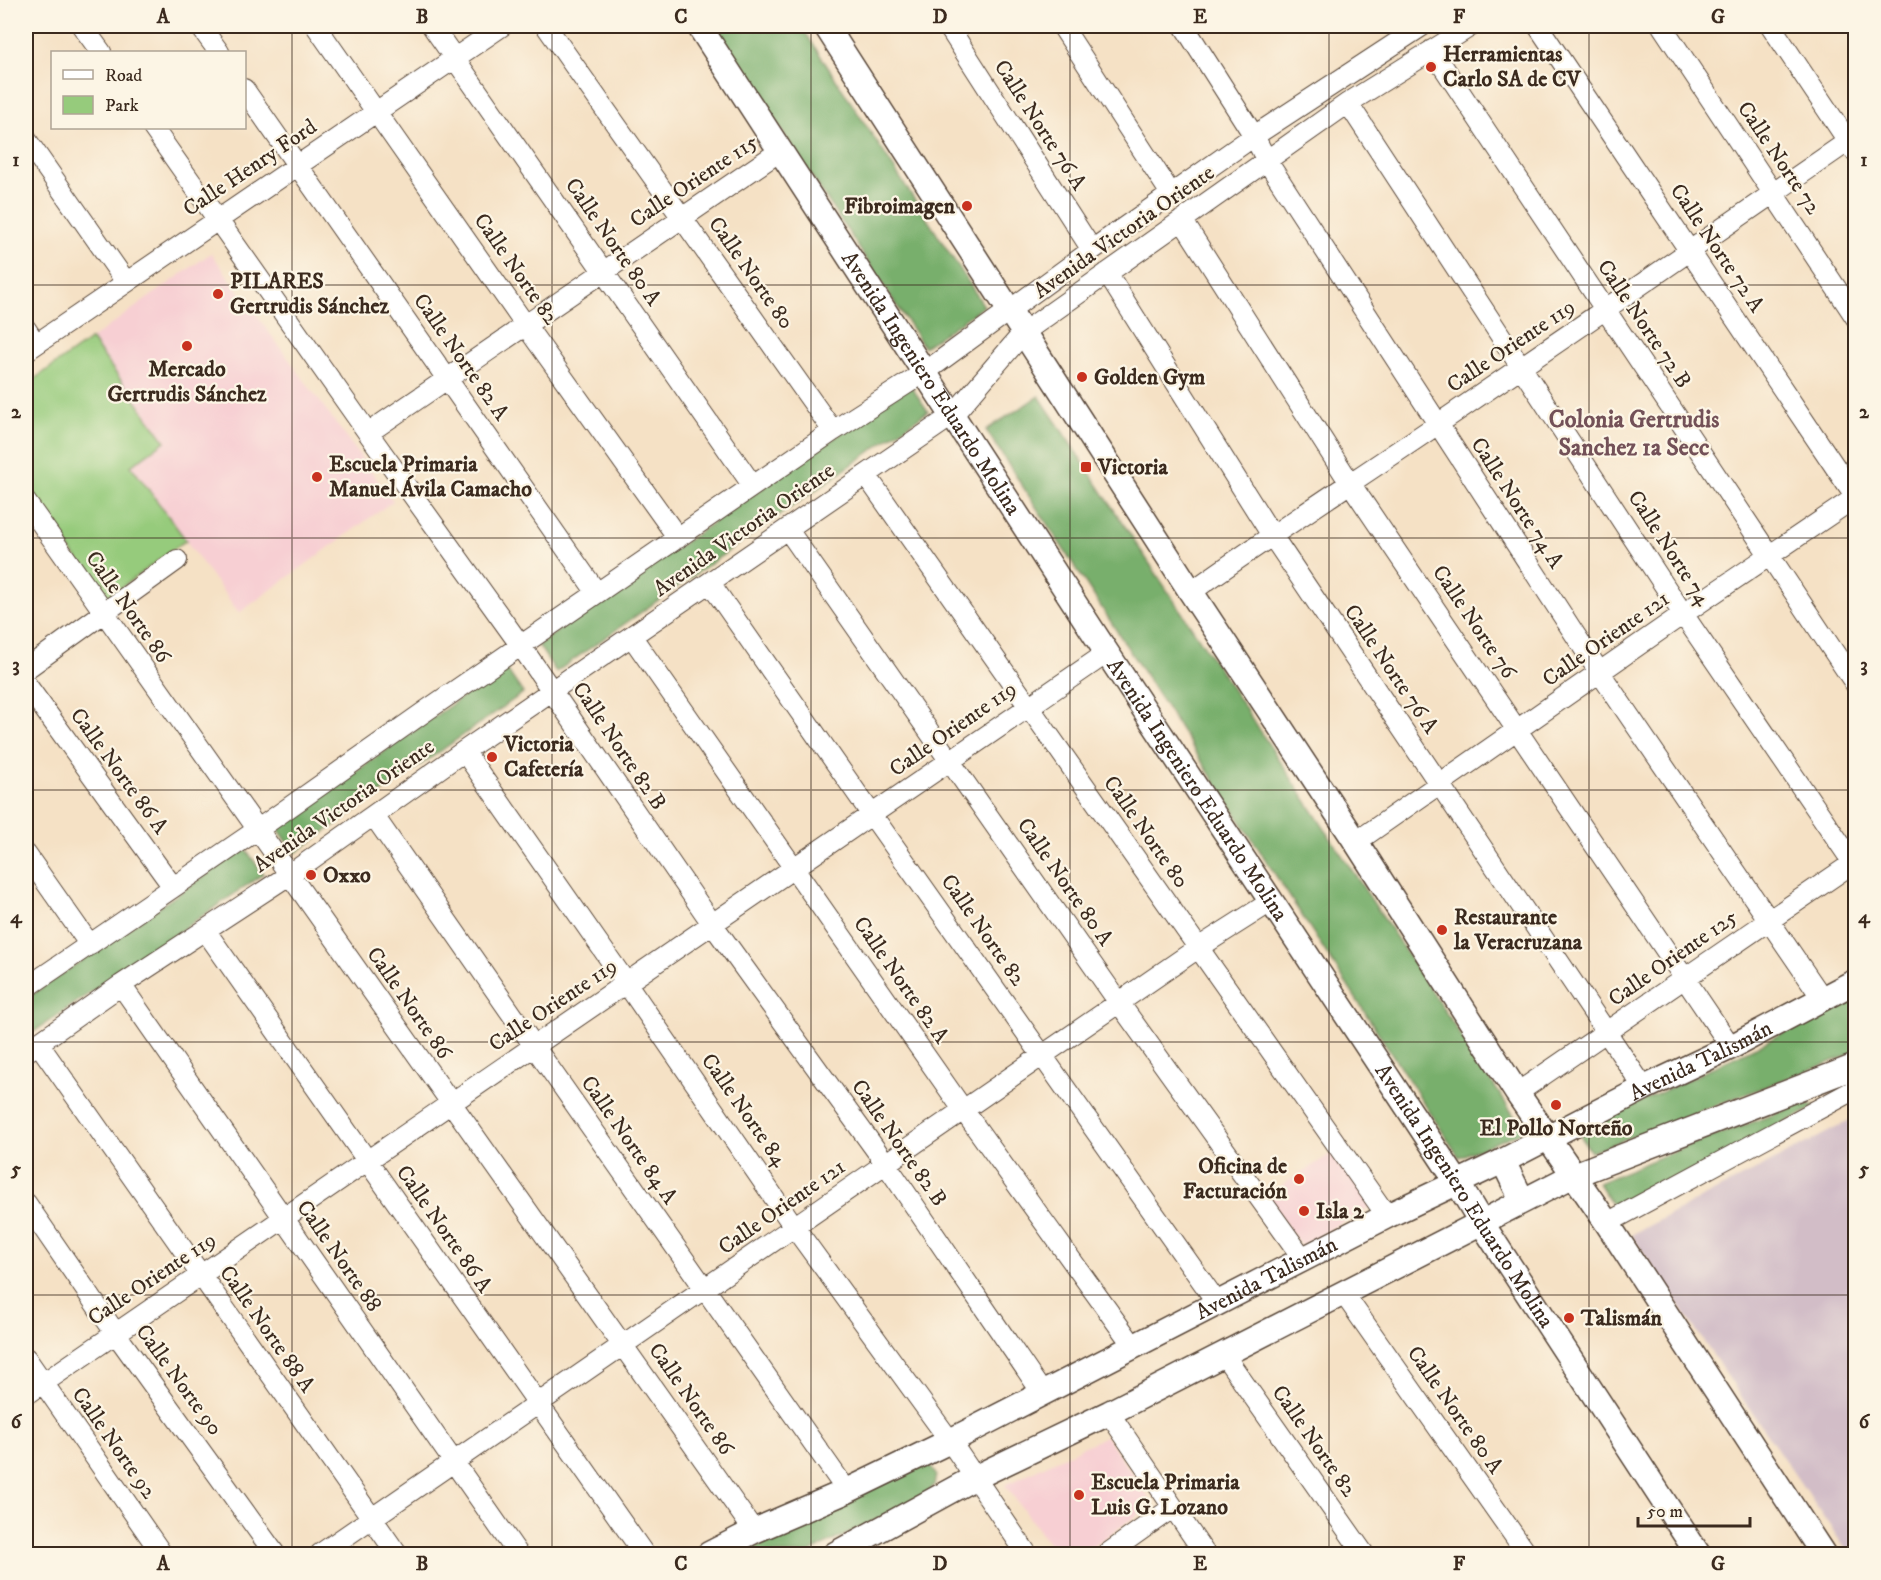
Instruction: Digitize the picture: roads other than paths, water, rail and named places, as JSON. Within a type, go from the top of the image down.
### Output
[{"type":"main road","name":"Avenida Ingeniero Eduardo Molina","points":[[699,26],[1107,653],[1457,1182],[1698,1554]]},
{"type":"main road","points":[[826,26],[1517,1093],[1607,1223],[1822,1554]]},
{"type":"main road","name":"Avenida Talismán","points":[[710,1554],[754,1531],[847,1491],[950,1441],[1387,1216],[1731,1047],[1856,981]]},
{"type":"main road","points":[[843,1553],[974,1478],[1224,1355],[1574,1175],[1856,1066]]},
{"type":"main road","points":[[1503,1161],[1522,1200]]},
{"type":"street","points":[[82,26],[100,51]]},
{"type":"street","points":[[200,26],[218,51]]},
{"type":"street","name":"Calle Norte 82","points":[[316,26],[678,538]]},
{"type":"street","name":"Calle Norte 80 A","points":[[432,26],[753,486]]},
{"type":"street","name":"Calle Henry Ford","points":[[29,341],[126,282],[502,26]]},
{"type":"street","name":"Calle Norte 80","points":[[546,26],[833,431]]},
{"type":"street","name":"Calle Norte 76 A","points":[[948,26],[1092,250]]},
{"type":"street","points":[[1062,26],[1171,194]]},
{"type":"street","name":"Calle Norte 74 A","points":[[1184,26],[1437,425],[1600,673],[1822,998]]},
{"type":"street","name":"Avenida Victoria Oriente","points":[[26,988],[833,431],[925,372],[1254,136],[1422,26]]},
{"type":"street","name":"Avenida Victoria Oriente","points":[[32,1047],[121,985],[289,875],[464,751],[953,415],[1024,332],[1348,104],[1471,26]]},
{"type":"street","name":"Calle Norte 72 A","points":[[1538,26],[1855,498]]},
{"type":"street","name":"Calle Norte 72","points":[[1662,26],[1856,318]]},
{"type":"street","points":[[1771,26],[1853,143]]},
{"type":"street","name":"Calle Norte 72 B","points":[[1432,50],[1856,685]]},
{"type":"street","name":"Calle Norte 82 A","points":[[246,92],[597,593]]},
{"type":"street","name":"Calle Norte 74","points":[[1348,104],[1683,614],[1855,864]]},
{"type":"street","name":"Calle Norte 82 B","points":[[154,129],[521,646],[713,925],[886,1164],[1043,1394]]},
{"type":"street","points":[[26,139],[126,282]]},
{"type":"street","name":"Calle Oriente 119","points":[[1191,592],[1271,534],[1437,425],[1773,193],[1853,143]]},
{"type":"street","name":"Calle Oriente 115","points":[[368,433],[780,151]]},
{"type":"street","name":"Calle Norte 76","points":[[1182,220],[1350,483],[1731,1047]]},
{"type":"street","name":"Calle Norte 76 A","points":[[1107,273],[1271,534],[1644,1088]]},
{"type":"street","name":"Calle Norte 80","points":[[866,474],[1387,1216]]},
{"type":"street","name":"Calle Oriente 121","points":[[1356,842],[1439,782],[1855,498]]},
{"type":"street","name":"Calle Norte 86","points":[[26,502],[754,1531]]},
{"type":"street","name":"Calle Norte 80 A","points":[[788,530],[1120,1004],[1304,1260]]},
{"type":"street","points":[[26,669],[177,560]]},
{"type":"street","name":"Calle Norte 82","points":[[710,583],[1218,1304]]},
{"type":"street","name":"Calle Norte 82 A","points":[[632,637],[964,1111],[1134,1347]]},
{"type":"street","name":"Calle Oriente 119","points":[[26,1395],[1107,653]]},
{"type":"street","name":"Calle Norte 86 A","points":[[26,684],[173,886]]},
{"type":"street","name":"Calle Norte 84","points":[[464,751],[795,1228],[950,1441],[1027,1554]]},
{"type":"street","name":"Calle Norte 84 A","points":[[374,816],[847,1491]]},
{"type":"street","points":[[26,854],[90,945]]},
{"type":"street","name":"Calle Oriente 125","points":[[1517,1093],[1855,864]]},
{"type":"street","name":"Calle Oriente 121","points":[[320,1554],[1198,948],[1272,901]]},
{"type":"street","name":"Calle Norte 86 A","points":[[204,930],[644,1554]]},
{"type":"street","name":"Calle Norte 88","points":[[121,985],[518,1554]]},
{"type":"street","name":"Calle Norte 88 A","points":[[32,1047],[200,1276],[397,1554]]},
{"type":"street","points":[[1607,1223],[1856,1089]]},
{"type":"street","name":"Calle Norte 90","points":[[26,1203],[116,1334],[275,1554]]},
{"type":"street","name":"Calle Norte 80 A","points":[[1344,1294],[1527,1554]]},
{"type":"street","name":"Calle Norte 82","points":[[1224,1355],[1364,1554]]},
{"type":"street","name":"Calle Norte 92","points":[[26,1358],[162,1554]]},
{"type":"street","points":[[1109,1413],[1205,1554]]},
{"type":"street","points":[[1107,1554],[1172,1508]]},
{"type":"place","name":"Herramientas Carlo SA de CV","points":[[1431,67]]},
{"type":"place","name":"Fibroimagen","points":[[967,206]]},
{"type":"place","name":"PILARES Gertrudis Sánchez","points":[[218,294]]},
{"type":"place","name":"Mercado Gertrudis Sánchez","points":[[187,346]]},
{"type":"place","name":"Golden Gym","points":[[1082,377]]},
{"type":"place","name":"Victoria","points":[[1086,467]]},
{"type":"place","name":"Escuela Primaria Manuel Ávila Camacho","points":[[317,477]]},
{"type":"place","name":"Victoria Cafetería","points":[[492,757]]},
{"type":"place","name":"Oxxo","points":[[311,875]]},
{"type":"place","name":"Restaurante la Veracruzana","points":[[1442,930]]},
{"type":"place","name":"El Pollo Norteño","points":[[1556,1105]]},
{"type":"place","name":"Oficina de Facturación","points":[[1299,1179]]},
{"type":"place","name":"Isla 2","points":[[1304,1211]]},
{"type":"place","name":"Talismán","points":[[1569,1318]]},
{"type":"place","name":"Escuela Primaria Luis G. Lozano","points":[[1079,1495]]},
{"type":"district","name":"Colonia Gertrudis Sanchez 1a Secc","points":[[1634,434]]}]
